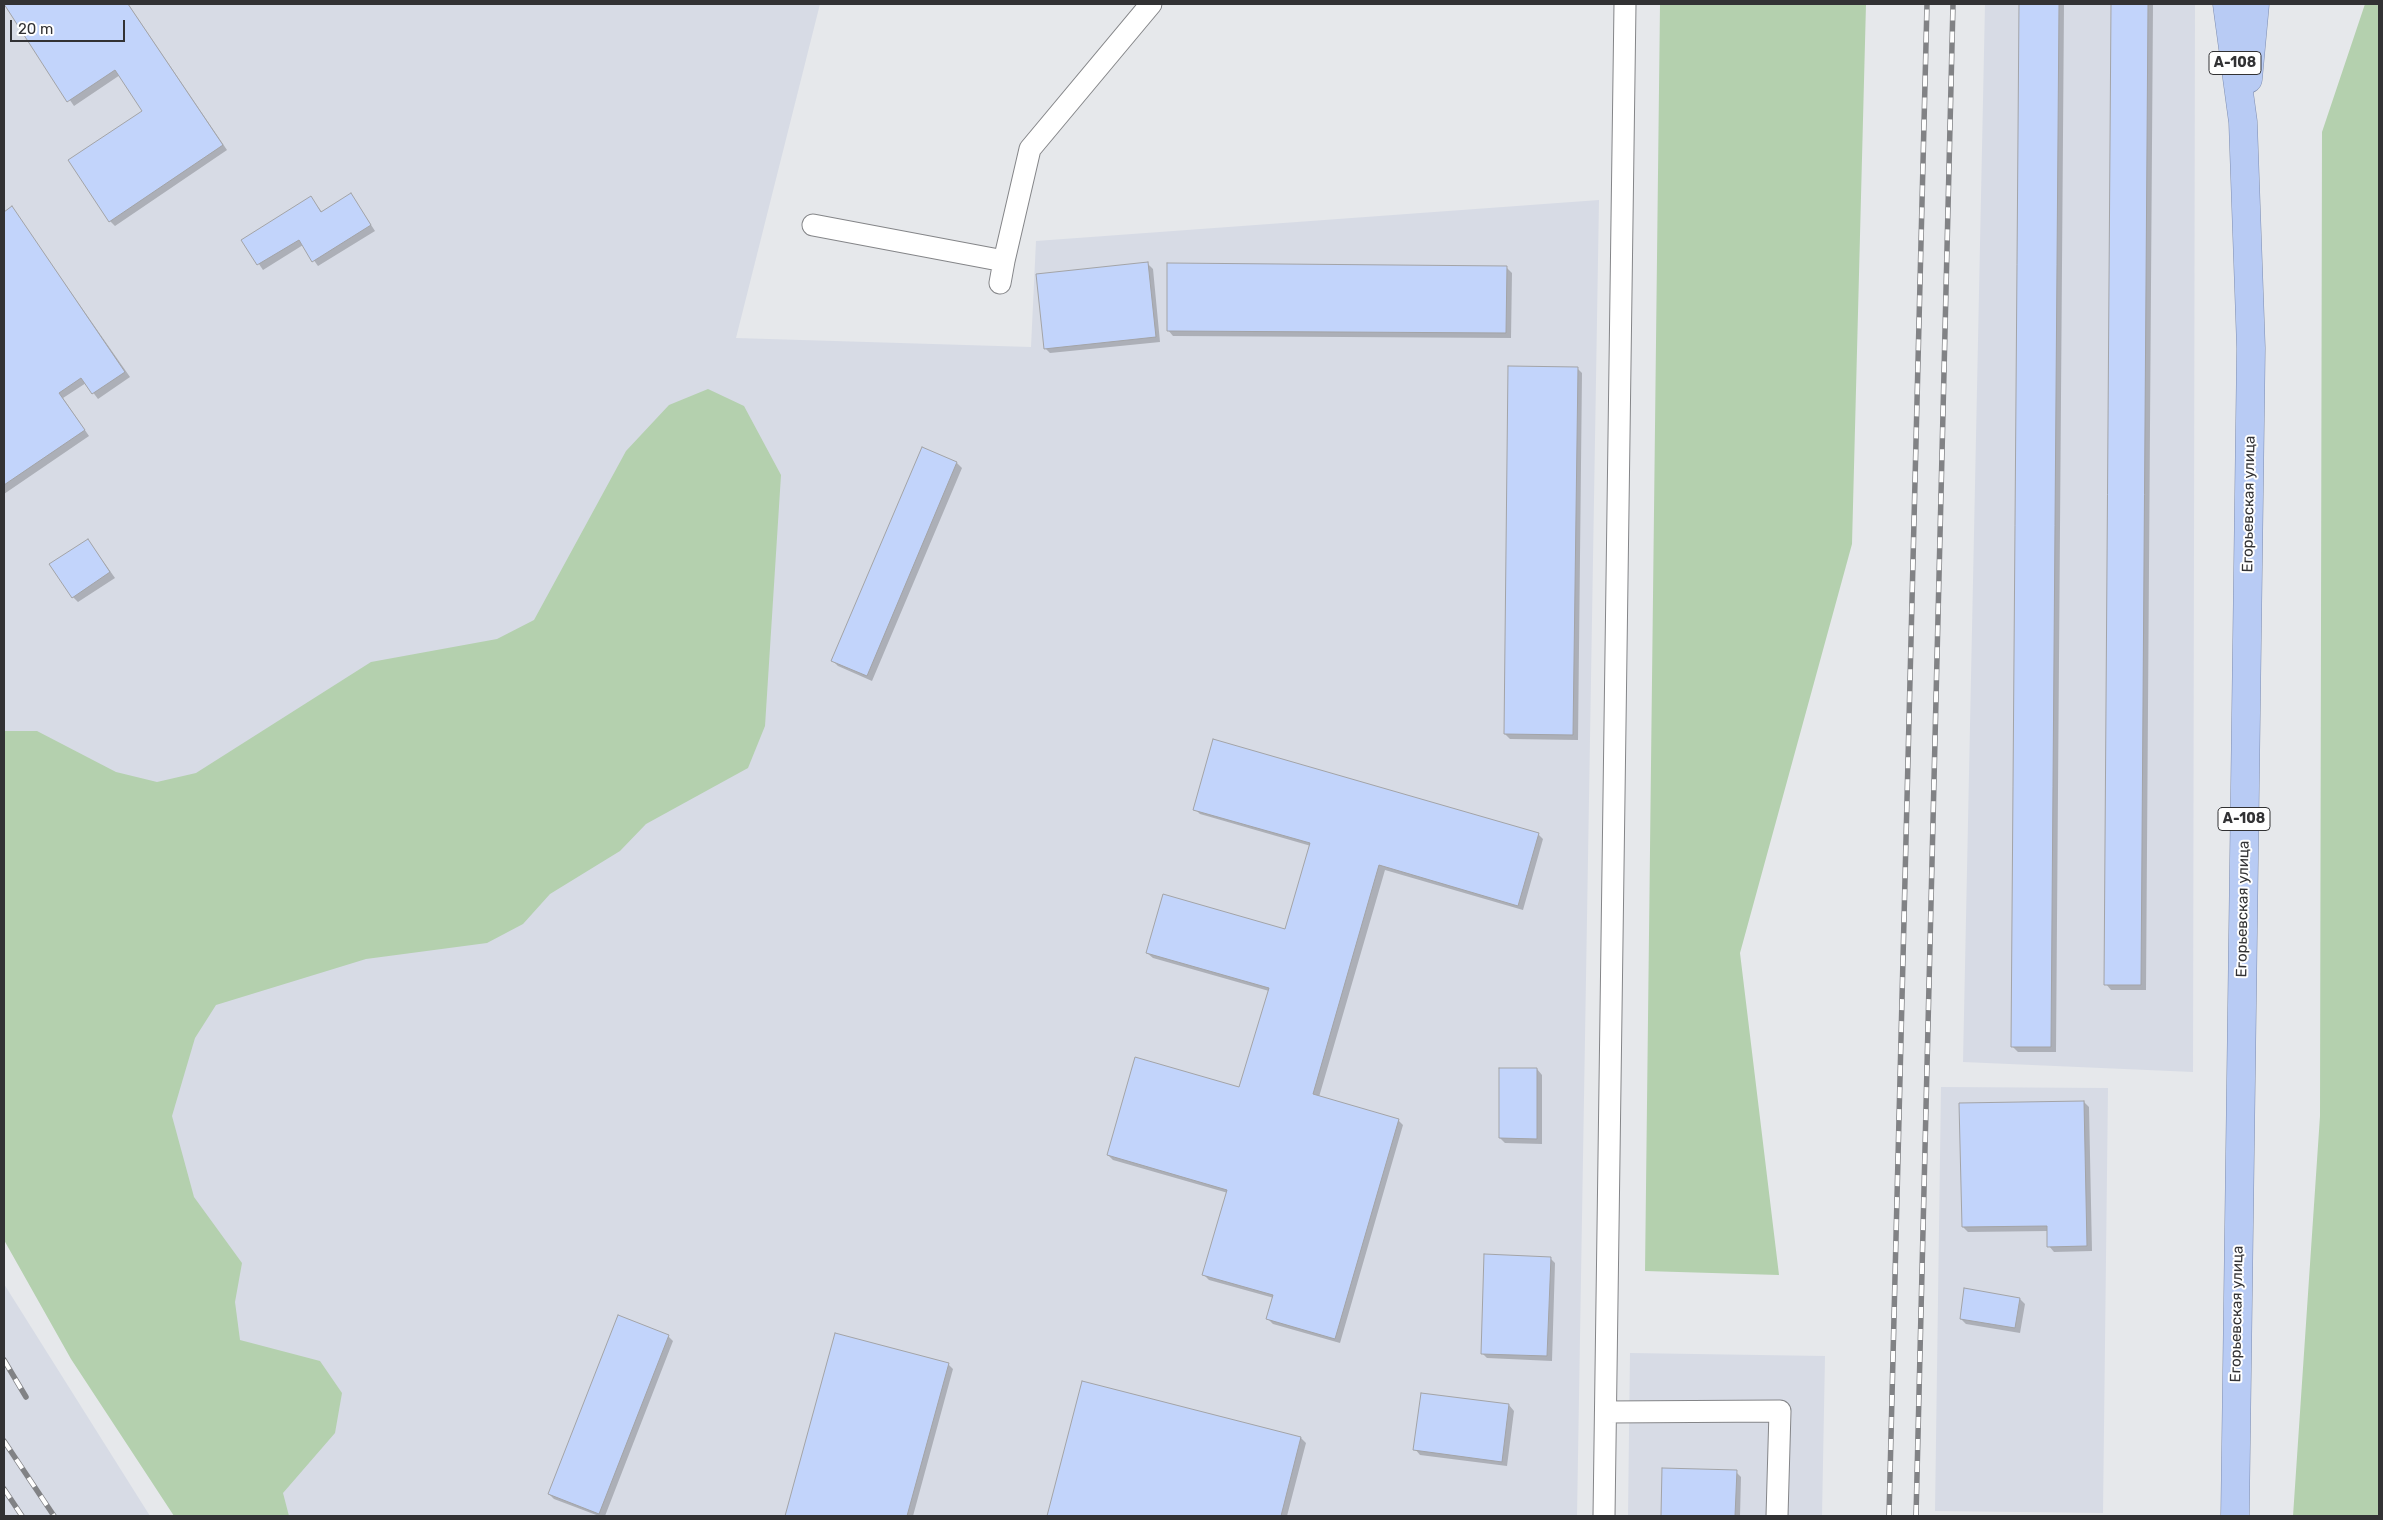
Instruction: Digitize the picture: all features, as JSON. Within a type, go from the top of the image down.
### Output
[{"type":"highway","name":"Егорьевская улица","points":[[2227,4],[2243,122],[2251,348],[2234,1516]]},
{"type":"highway","name":"Егорьевская улица","points":[[2243,122],[2255,4]]},
{"type":"lane","points":[[1000,283],[1030,149],[1150,4]]},
{"type":"lane","points":[[1604,1516],[1625,4]]},
{"type":"lane","points":[[813,225],[1004,261]]},
{"type":"lane","points":[[1606,1412],[1780,1411],[1777,1516]]},
{"type":"shaded area","points":[[4,4],[820,4],[736,338],[1031,347],[1036,241],[1599,200],[1577,1516],[185,1516],[4,1194]]},
{"type":"shaded area","points":[[1985,4],[2195,4],[2193,1072],[1963,1062]]},
{"type":"shaded area","points":[[1941,1087],[2108,1088],[2103,1513],[1935,1511]]},
{"type":"shaded area","points":[[4,1284],[150,1516],[4,1516]]},
{"type":"shaded area","points":[[1630,1353],[1825,1356],[1822,1516],[1628,1516]]},
{"type":"green space","points":[[1660,4],[1866,4],[1852,544],[1740,953],[1779,1275],[1645,1271]]},
{"type":"green space","points":[[2365,4],[2379,4],[2379,1516],[2293,1516],[2320,1116],[2322,132]]},
{"type":"green space","points":[[708,389],[744,406],[781,475],[765,726],[748,768],[646,824],[620,851],[550,894],[523,924],[487,943],[366,959],[216,1005],[195,1038],[172,1116],[194,1197],[242,1263],[235,1302],[240,1340],[320,1361],[342,1393],[335,1433],[283,1493],[289,1516],[174,1516],[71,1359],[4,1240],[4,731],[37,731],[116,772],[157,782],[196,773],[371,662],[497,639],[534,620],[626,451],[669,405]]},
{"type":"building","points":[[4,4],[128,4],[223,145],[109,222],[68,160],[142,111],[115,70],[67,102]]},
{"type":"building","points":[[2019,4],[2059,4],[2051,1047],[2011,1047]]},
{"type":"building","points":[[2111,4],[2148,4],[2141,985],[2104,985]]},
{"type":"building","points":[[351,193],[371,225],[312,262],[299,240],[257,265],[241,240],[311,196],[321,212]]},
{"type":"building","points":[[12,206],[125,372],[92,394],[81,378],[59,393],[85,430],[4,485],[4,212]]},
{"type":"building","points":[[1148,262],[1156,337],[1044,349],[1036,274]]},
{"type":"building","points":[[1167,263],[1507,266],[1506,333],[1167,331]]},
{"type":"building","points":[[1508,366],[1578,367],[1573,735],[1504,734]]},
{"type":"building","points":[[922,447],[957,462],[867,676],[831,661]]},
{"type":"building","points":[[88,539],[110,572],[72,598],[49,564]]},
{"type":"building","points":[[1213,739],[1539,833],[1518,906],[1379,865],[1313,1094],[1399,1119],[1335,1339],[1266,1319],[1273,1295],[1202,1275],[1227,1190],[1107,1155],[1135,1057],[1239,1087],[1269,988],[1146,953],[1163,894],[1285,929],[1310,843],[1193,810]]},
{"type":"building","points":[[1499,1068],[1537,1068],[1537,1139],[1499,1138]]},
{"type":"building","points":[[2084,1101],[2087,1246],[2047,1247],[2047,1226],[1962,1227],[1959,1103]]},
{"type":"building","points":[[1484,1254],[1551,1257],[1547,1356],[1481,1354]]},
{"type":"building","points":[[1964,1288],[2020,1298],[2015,1328],[1960,1319]]},
{"type":"building","points":[[618,1315],[669,1335],[599,1514],[548,1494]]},
{"type":"building","points":[[835,1333],[949,1363],[907,1516],[785,1516]]},
{"type":"building","points":[[1082,1381],[1301,1437],[1281,1516],[1047,1516]]},
{"type":"building","points":[[1421,1393],[1509,1404],[1502,1462],[1413,1450]]},
{"type":"building","points":[[1662,1468],[1737,1470],[1735,1516],[1661,1516]]},
{"type":"railway","points":[[1889,1516],[1927,4]]},
{"type":"railway","points":[[1916,1516],[1953,4]]},
{"type":"railway","points":[[4,1360],[26,1397]]},
{"type":"railway","points":[[4,1441],[54,1516]]},
{"type":"railway","points":[[4,1489],[22,1516]]}]
